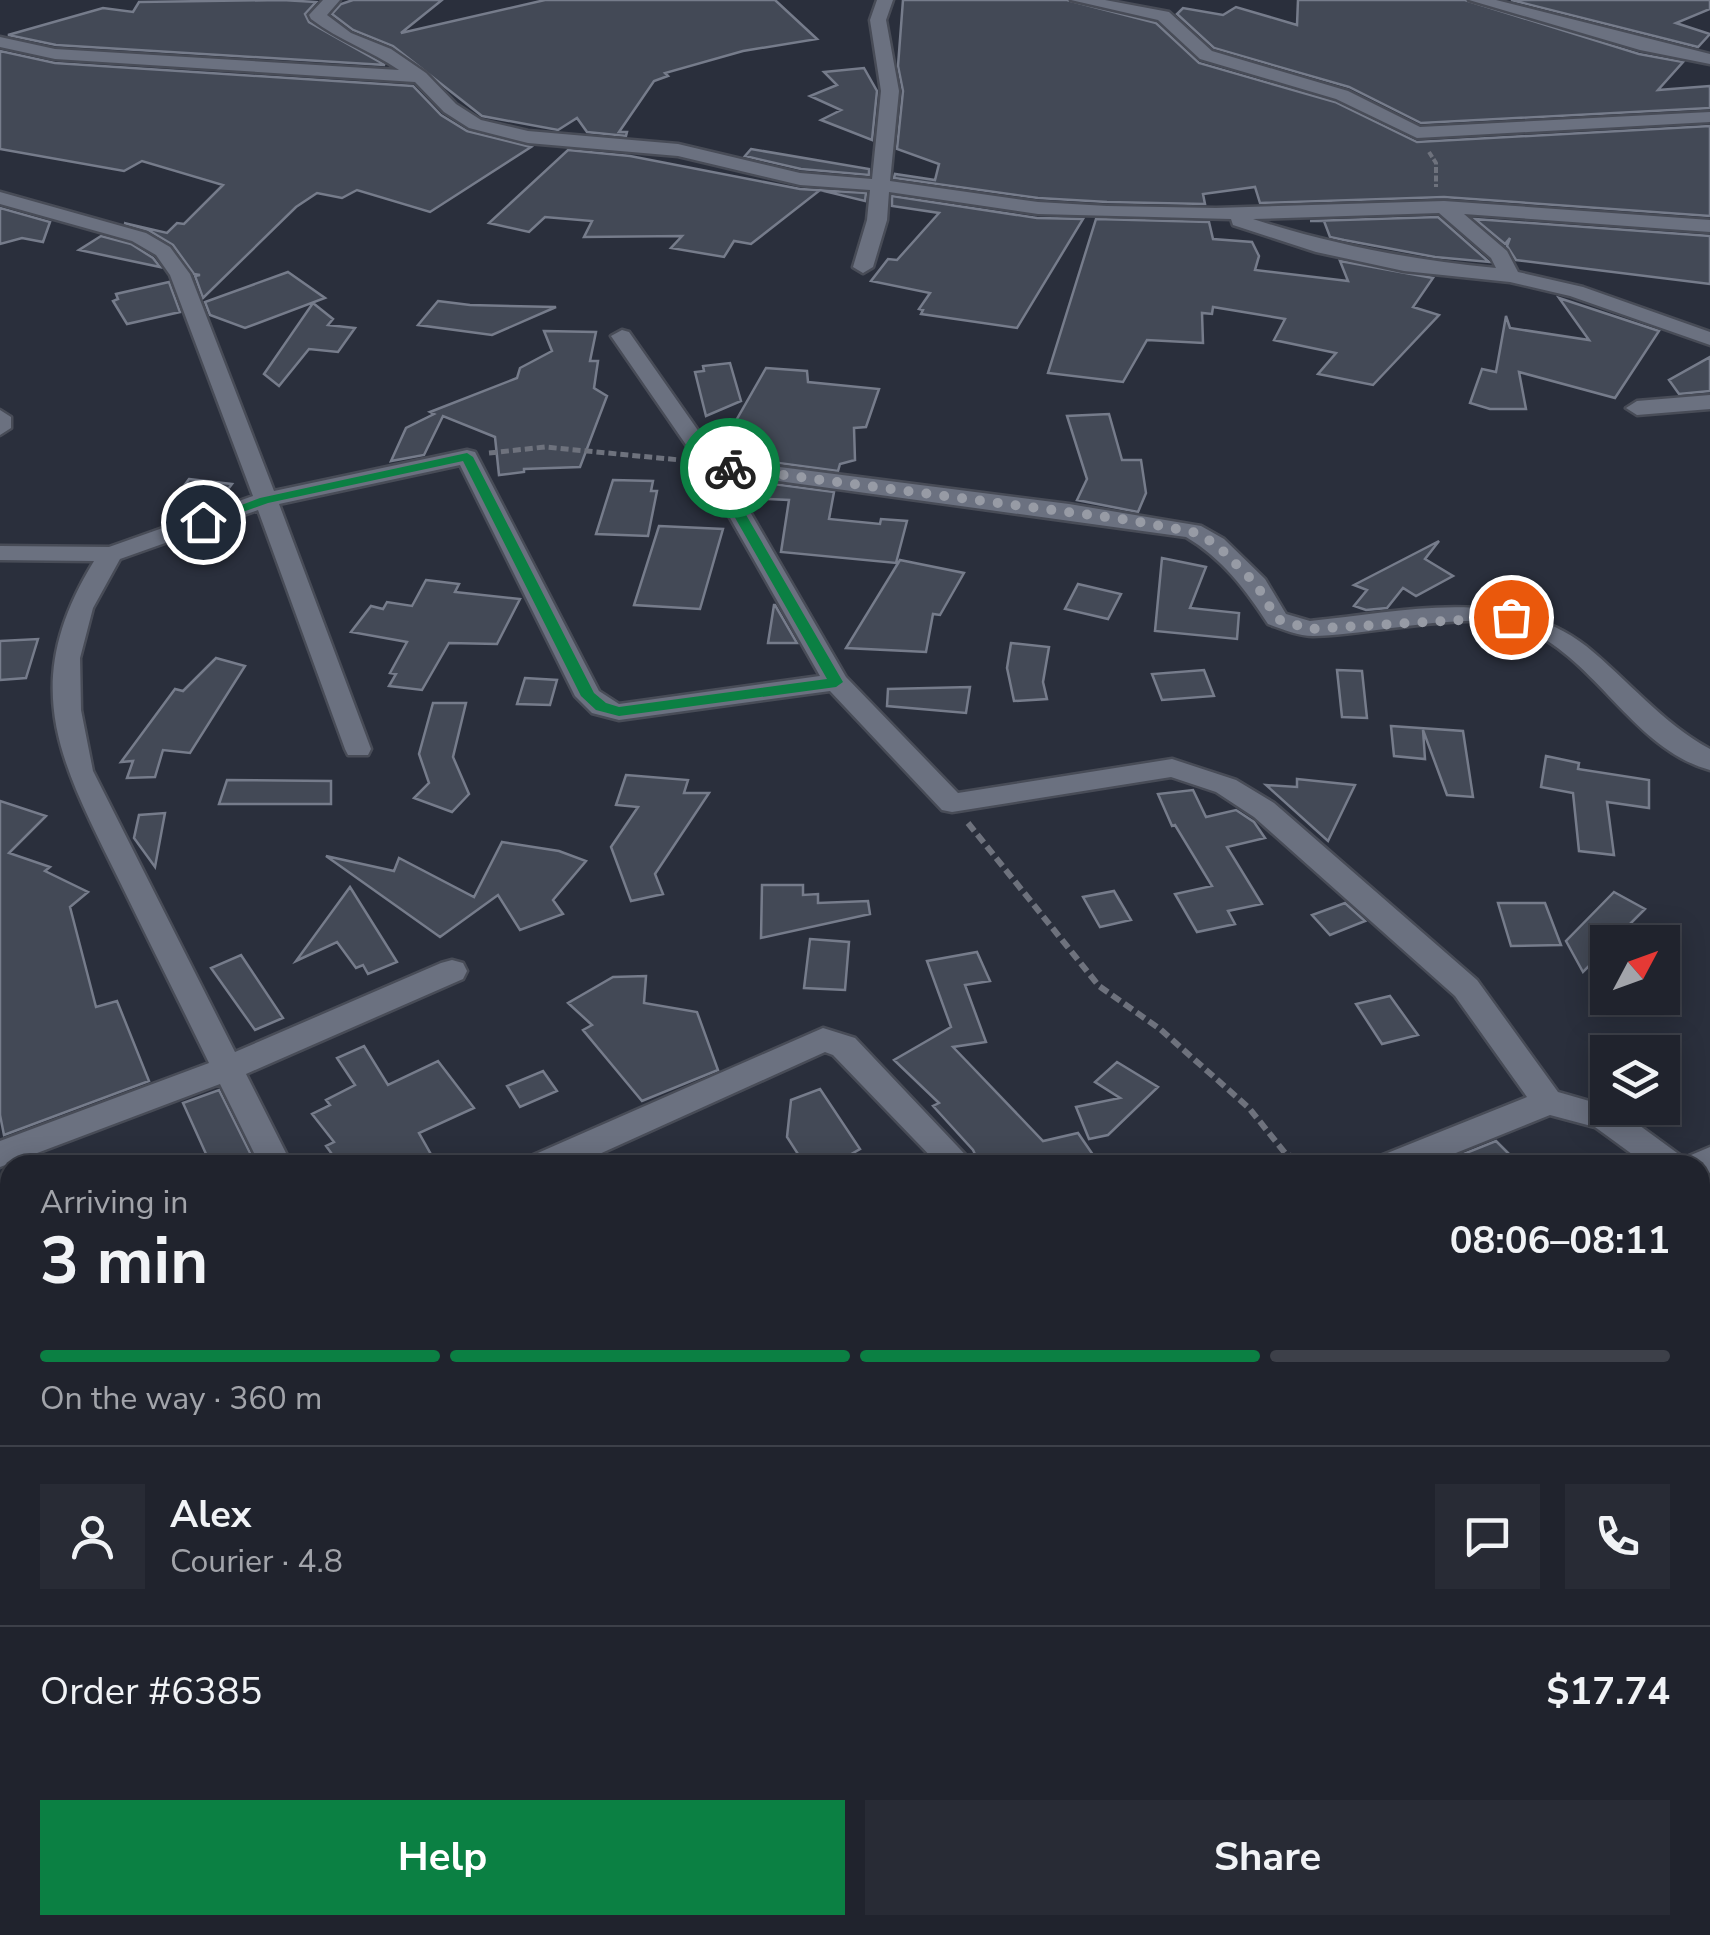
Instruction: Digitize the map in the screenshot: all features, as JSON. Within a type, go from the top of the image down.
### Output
[{"type":"street","points":[[332,0],[317,15],[321,22],[345,38],[385,53],[475,124],[528,137],[678,150],[800,179],[879,185],[1038,208],[1216,214],[1444,207],[1710,226]]},
{"type":"street","points":[[863,267],[877,220],[890,91],[878,20],[885,0]]},
{"type":"street","points":[[1079,0],[1163,16],[1192,48],[1206,55],[1342,95],[1417,134],[1710,117]]},
{"type":"street","points":[[1477,0],[1664,51],[1710,58]]},
{"type":"street","points":[[0,42],[55,54],[420,77]]},
{"type":"street","points":[[0,198],[139,236],[163,251],[180,274],[247,442],[264,500],[358,749]]},
{"type":"street","points":[[1444,207],[1505,260],[1510,276]]},
{"type":"street","points":[[1216,214],[1350,254],[1418,267],[1510,276],[1592,296],[1710,339]]},
{"type":"street","points":[[622,336],[711,465],[836,682],[952,803],[1172,768],[1226,786],[1293,835],[1466,988],[1548,1102]]},
{"type":"street","points":[[1636,408],[1710,402]]},
{"type":"street","points":[[0,417],[0,428]]},
{"type":"street","points":[[0,553],[112,554],[264,500],[467,457],[588,696],[601,706],[619,712],[836,682]]},
{"type":"street","points":[[711,465],[1069,511],[1193,532],[1216,544],[1256,584],[1277,619],[1309,629],[1511,617],[1548,633],[1666,734],[1710,761]]},
{"type":"street","points":[[112,554],[83,596],[67,657],[64,712],[79,771],[271,1155]]},
{"type":"street","points":[[0,1154],[227,1068],[452,971]]},
{"type":"street","points":[[565,1155],[823,1040],[844,1046],[949,1155]]},
{"type":"street","points":[[1417,1155],[1548,1102],[1585,1108],[1606,1118],[1657,1155]]},
{"type":"path","points":[[1417,134],[1436,163],[1436,190],[1444,207]]},
{"type":"path","points":[[467,457],[545,447],[630,452],[711,465]]},
{"type":"path","points":[[952,803],[1099,986],[1160,1029],[1249,1108],[1290,1155]]},
{"type":"building","points":[[353,0],[442,0],[401,33],[545,0],[775,0],[817,39],[743,51],[665,73],[668,76],[654,81],[619,132],[627,132],[626,136],[587,132],[577,118],[558,130],[482,116],[393,46],[353,30],[332,14],[341,4]]},
{"type":"building","points":[[903,0],[1067,0],[1156,23],[1199,63],[1335,102],[1417,142],[1710,126],[1710,216],[1444,197],[1260,203],[1255,187],[1203,194],[1205,204],[1107,202],[1038,198],[894,178],[895,174],[935,180],[939,164],[897,149],[903,91],[898,66]]},
{"type":"building","points":[[1298,0],[1465,0],[1639,54],[1683,62],[1658,90],[1710,86],[1710,108],[1421,123],[1349,87],[1214,48],[1177,14],[1183,8],[1223,15],[1236,7],[1297,25]]},
{"type":"building","points":[[1511,0],[1710,0],[1710,9],[1676,23],[1710,34],[1698,47]]},
{"type":"building","points":[[139,2],[316,2],[305,14],[309,22],[385,65],[56,45],[8,35],[103,8],[133,12]]},
{"type":"building","points":[[0,51],[55,63],[413,86],[441,115],[467,131],[531,147],[430,212],[357,190],[342,198],[317,193],[296,207],[203,298],[195,276],[200,275],[194,274],[173,245],[148,230],[124,223],[167,233],[177,223],[184,224],[223,185],[142,161],[124,171],[0,149]]},
{"type":"building","points":[[864,68],[877,91],[872,140],[821,120],[841,110],[810,96],[837,85],[824,72]]},
{"type":"building","points":[[751,149],[869,169],[869,175],[801,169],[745,156]]},
{"type":"building","points":[[568,150],[630,156],[820,190],[751,244],[734,241],[724,257],[671,248],[682,236],[584,237],[592,221],[545,217],[529,232],[489,223]]},
{"type":"building","points":[[821,190],[866,193],[865,201]]},
{"type":"building","points":[[892,196],[1037,218],[1083,219],[1017,328],[921,314],[923,310],[919,309],[930,293],[871,281],[888,259],[897,260],[939,213],[892,206]]},
{"type":"building","points":[[0,208],[50,222],[43,242],[22,238],[0,244]]},
{"type":"building","points":[[1438,217],[1489,262],[1435,257],[1330,237],[1324,221],[1310,221]]},
{"type":"building","points":[[1096,219],[1209,222],[1213,239],[1252,242],[1259,256],[1255,270],[1348,281],[1340,261],[1433,278],[1413,307],[1439,315],[1373,385],[1318,374],[1336,353],[1274,340],[1285,319],[1213,307],[1212,314],[1202,313],[1203,343],[1147,340],[1123,382],[1048,373]]},
{"type":"building","points":[[1475,219],[1710,236],[1710,284],[1516,260],[1507,246],[1510,238],[1505,244]]},
{"type":"building","points":[[101,236],[131,244],[160,267],[79,250]]},
{"type":"building","points":[[288,272],[325,298],[245,328],[210,315],[205,302]]},
{"type":"building","points":[[169,282],[180,312],[127,324],[113,301],[118,299],[116,294]]},
{"type":"building","points":[[1559,298],[1659,331],[1615,398],[1519,372],[1526,409],[1490,409],[1470,403],[1482,369],[1496,372],[1506,316],[1510,328],[1589,340]]},
{"type":"building","points":[[438,301],[556,307],[492,335],[418,325]]},
{"type":"building","points":[[313,303],[333,319],[328,325],[355,328],[338,352],[309,349],[279,386],[264,374]]},
{"type":"building","points":[[544,331],[596,332],[590,361],[598,361],[594,388],[607,396],[580,467],[524,469],[499,475],[495,437],[443,416],[424,455],[391,461],[406,428],[434,414],[430,412],[517,378],[520,368],[552,351]]},
{"type":"building","points":[[1710,357],[1710,391],[1679,394],[1669,380]]},
{"type":"building","points":[[730,363],[741,401],[706,416],[695,372],[704,371],[703,366]]},
{"type":"building","points":[[766,368],[807,371],[808,382],[879,389],[866,427],[854,428],[855,460],[840,464],[838,471],[734,457],[729,433]]},
{"type":"building","points":[[1109,414],[1122,460],[1141,460],[1146,493],[1138,512],[1077,500],[1087,479],[1067,416]]},
{"type":"building","points":[[189,479],[232,484],[216,505],[200,511],[182,509],[186,503],[172,502]]},
{"type":"building","points":[[613,480],[653,481],[651,491],[657,491],[648,536],[596,534]]},
{"type":"building","points":[[742,480],[834,492],[829,519],[880,524],[881,519],[907,521],[896,563],[781,552],[789,500],[747,498],[740,488]]},
{"type":"building","points":[[659,526],[723,529],[700,609],[634,605]]},
{"type":"building","points":[[1439,541],[1425,559],[1453,576],[1416,596],[1403,588],[1387,608],[1366,610],[1354,606],[1367,590],[1354,585]]},
{"type":"building","points":[[1162,558],[1206,567],[1190,608],[1239,613],[1237,639],[1155,631]]},
{"type":"building","points":[[900,560],[964,573],[940,615],[933,614],[926,652],[846,648]]},
{"type":"building","points":[[426,580],[459,584],[455,592],[520,599],[497,644],[449,643],[422,690],[389,686],[396,674],[390,673],[407,642],[351,632],[371,606],[383,609],[387,602],[412,606]]},
{"type":"building","points":[[1078,584],[1121,594],[1108,619],[1065,609]]},
{"type":"building","points":[[775,605],[797,643],[768,643]]},
{"type":"building","points":[[38,639],[26,678],[0,680],[0,641]]},
{"type":"building","points":[[1011,643],[1049,647],[1043,682],[1047,699],[1014,701],[1007,668]]},
{"type":"building","points":[[216,658],[245,666],[190,753],[163,750],[155,777],[127,778],[133,761],[121,762],[175,689],[183,691]]},
{"type":"building","points":[[1204,670],[1214,696],[1162,700],[1152,674]]},
{"type":"building","points":[[1337,670],[1362,671],[1367,718],[1342,717]]},
{"type":"building","points":[[525,678],[557,680],[550,705],[517,704]]},
{"type":"building","points":[[970,687],[966,713],[887,706],[888,689]]},
{"type":"building","points":[[433,703],[466,703],[453,757],[469,794],[452,812],[414,798],[429,783],[419,754]]},
{"type":"building","points":[[1391,726],[1463,731],[1473,797],[1447,795],[1423,730],[1425,759],[1394,756]]},
{"type":"building","points":[[1546,756],[1579,763],[1578,769],[1649,780],[1649,808],[1607,802],[1614,855],[1579,851],[1573,793],[1541,787]]},
{"type":"building","points":[[626,775],[688,780],[684,793],[709,793],[655,874],[663,894],[631,901],[611,847],[638,807],[616,805]]},
{"type":"building","points":[[1297,779],[1355,785],[1328,841],[1266,785],[1297,787]]},
{"type":"building","points":[[227,780],[331,781],[331,804],[219,804]]},
{"type":"building","points":[[1193,790],[1206,817],[1236,810],[1254,822],[1265,838],[1227,847],[1262,904],[1228,911],[1235,924],[1197,932],[1175,894],[1212,886],[1175,825],[1172,826],[1158,794]]},
{"type":"building","points":[[0,801],[46,816],[9,853],[50,867],[45,871],[88,892],[70,907],[96,1007],[117,1001],[149,1081],[4,1135],[0,1115]]},
{"type":"building","points":[[165,813],[155,867],[134,838],[139,815]]},
{"type":"building","points":[[502,842],[559,851],[586,861],[553,900],[563,914],[520,930],[498,895],[440,937],[326,856],[394,871],[399,858],[474,897]]},
{"type":"building","points":[[762,885],[803,885],[803,895],[818,894],[818,903],[868,901],[870,914],[761,938]]},
{"type":"building","points":[[350,887],[397,962],[368,974],[363,965],[356,968],[337,942],[296,961]]},
{"type":"building","points":[[1114,891],[1131,920],[1100,927],[1083,897]]},
{"type":"building","points":[[1614,892],[1645,909],[1629,925],[1590,925],[1590,965],[1583,972],[1566,941]]},
{"type":"building","points":[[1345,903],[1365,921],[1330,935],[1312,915]]},
{"type":"building","points":[[1498,903],[1545,903],[1561,945],[1511,946]]},
{"type":"building","points":[[810,939],[849,942],[845,990],[804,988]]},
{"type":"building","points":[[977,952],[990,981],[965,985],[986,1042],[953,1047],[1043,1141],[1078,1133],[1093,1155],[975,1155],[933,1106],[939,1103],[894,1060],[951,1027],[927,961]]},
{"type":"building","points":[[241,955],[283,1018],[255,1030],[211,968]]},
{"type":"building","points":[[646,976],[644,1003],[697,1012],[718,1070],[642,1101],[583,1030],[592,1025],[568,1003],[613,977]]},
{"type":"building","points":[[1390,996],[1418,1035],[1382,1044],[1356,1004]]},
{"type":"building","points":[[364,1046],[388,1085],[438,1061],[474,1108],[419,1133],[431,1155],[333,1155],[326,1146],[334,1142],[312,1114],[330,1105],[326,1100],[355,1085],[337,1058]]},
{"type":"building","points":[[1117,1062],[1158,1087],[1108,1135],[1089,1139],[1076,1107],[1120,1098],[1095,1082]]},
{"type":"building","points":[[543,1071],[557,1091],[520,1107],[507,1086]]},
{"type":"building","points":[[820,1089],[860,1149],[850,1155],[799,1155],[787,1137],[791,1100]]},
{"type":"building","points":[[219,1090],[251,1155],[206,1155],[183,1103]]},
{"type":"building","points":[[1496,1141],[1510,1155],[1461,1155]]},
{"type":"way so far","points":[[730,468],[1069,511],[1193,532],[1216,544],[1256,584],[1277,619],[1309,629],[1511,617]]},
{"type":"route","points":[[203,522],[264,500],[467,457],[588,696],[601,706],[619,712],[836,682],[711,465],[730,468]]}]
